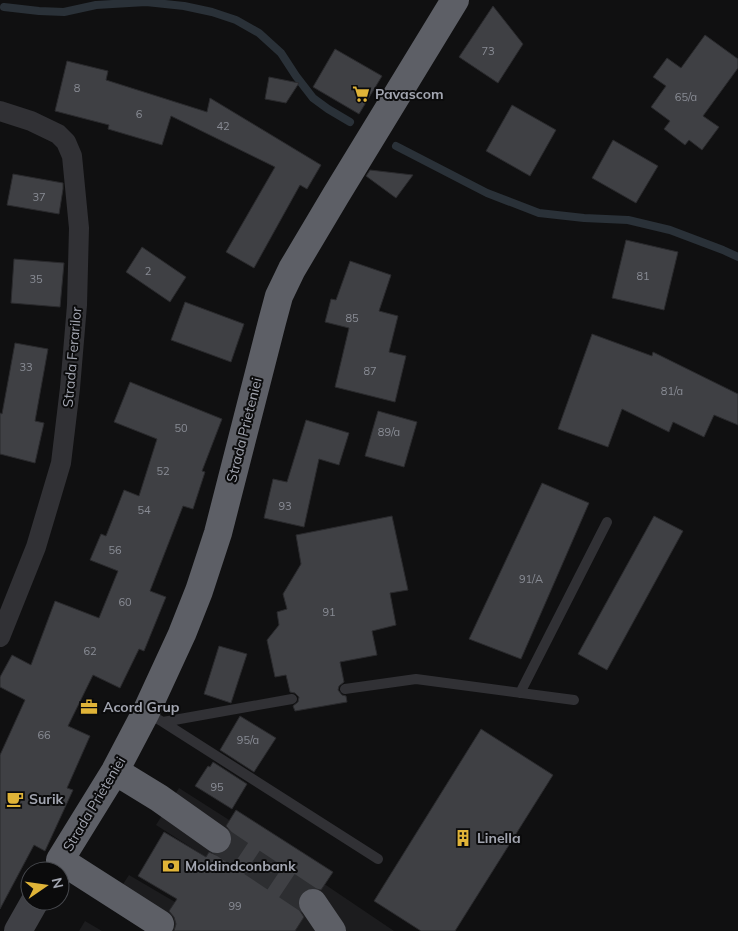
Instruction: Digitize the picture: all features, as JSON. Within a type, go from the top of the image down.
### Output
[{"type":"highway","name":"Strada Prieteniei","points":[[60,861],[115,772],[155,717],[215,541],[279,296],[292,269],[330,204],[455,0]]},
{"type":"highway","points":[[115,772],[159,798],[217,839]]},
{"type":"highway","points":[[70,873],[160,924]]},
{"type":"highway","points":[[313,903],[332,931]]},
{"type":"street","name":"Strada Ferarilor","points":[[0,111],[31,120],[58,134],[66,142],[72,156],[79,228],[70,388],[61,463],[36,547],[0,637]]},
{"type":"street","points":[[18,931],[30,911]]},
{"type":"lane","points":[[520,693],[607,522]]},
{"type":"lane","points":[[345,689],[416,679],[574,700]]},
{"type":"lane","points":[[155,717],[292,699]]},
{"type":"lane","points":[[155,717],[378,859]]},
{"type":"shaded area","points":[[179,788],[394,931],[145,931],[108,907],[129,875],[175,902],[206,857],[156,825]]},
{"type":"shaded area","points":[[85,921],[102,931],[79,931]]},
{"type":"building","points":[[493,6],[523,44],[498,83],[459,57]]},
{"type":"building","points":[[705,35],[738,59],[738,68],[703,116],[719,127],[702,150],[689,140],[685,145],[664,129],[670,121],[651,107],[666,86],[653,77],[667,58],[681,68]]},
{"type":"building","points":[[335,49],[382,76],[359,114],[313,87]]},
{"type":"building","points":[[67,61],[108,71],[106,80],[207,112],[210,98],[321,165],[307,189],[300,185],[254,268],[226,252],[275,167],[171,116],[162,145],[108,129],[109,125],[55,111]]},
{"type":"building","points":[[269,77],[299,83],[286,103],[265,99]]},
{"type":"building","points":[[512,105],[556,130],[530,176],[486,151]]},
{"type":"building","points":[[613,140],[658,166],[636,203],[592,178]]},
{"type":"building","points":[[370,170],[413,175],[396,198],[366,176]]},
{"type":"building","points":[[13,174],[63,183],[59,214],[7,205]]},
{"type":"building","points":[[626,240],[678,252],[664,310],[612,298]]},
{"type":"building","points":[[142,247],[186,277],[170,302],[126,272]]},
{"type":"building","points":[[14,259],[64,263],[60,307],[11,303]]},
{"type":"building","points":[[350,261],[391,275],[379,311],[398,316],[389,352],[406,356],[395,402],[335,387],[349,328],[325,322],[331,299],[336,300]]},
{"type":"building","points":[[185,302],[244,324],[231,362],[171,340]]},
{"type":"building","points":[[592,334],[652,356],[653,352],[738,394],[738,425],[714,415],[704,437],[673,422],[669,432],[622,409],[608,447],[558,429]]},
{"type":"building","points":[[15,343],[48,349],[35,421],[44,423],[35,463],[0,454],[0,413],[2,414]]},
{"type":"building","points":[[130,382],[222,419],[202,471],[205,472],[193,509],[183,506],[150,591],[166,597],[144,651],[139,649],[120,688],[93,675],[68,726],[90,736],[67,788],[73,790],[45,851],[34,845],[26,861],[20,861],[20,871],[0,909],[0,755],[25,700],[0,687],[0,677],[12,655],[31,665],[55,601],[99,618],[118,571],[90,560],[101,534],[106,536],[124,490],[139,496],[157,439],[114,422]]},
{"type":"building","points":[[378,411],[417,422],[404,467],[365,456]]},
{"type":"building","points":[[306,420],[349,433],[339,465],[319,459],[304,527],[264,518],[273,479],[287,482]]},
{"type":"building","points":[[542,483],[589,503],[521,659],[469,639]]},
{"type":"building","points":[[392,516],[408,590],[390,593],[396,625],[372,631],[377,655],[340,662],[344,682],[339,686],[338,690],[342,695],[346,696],[347,702],[295,711],[293,706],[298,702],[299,697],[295,693],[290,692],[286,675],[275,677],[267,640],[279,625],[277,612],[287,609],[283,594],[301,564],[296,535]]},
{"type":"building","points":[[654,516],[683,531],[607,670],[578,654]]},
{"type":"building","points":[[219,646],[247,654],[231,703],[204,694]]},
{"type":"building","points":[[240,716],[276,738],[254,772],[220,750]]},
{"type":"building","name":"Linella","points":[[481,729],[553,775],[455,931],[421,931],[374,901]]},
{"type":"building","points":[[213,762],[247,784],[232,809],[195,786],[208,766],[210,767]]},
{"type":"building","points":[[236,810],[333,872],[321,890],[311,888],[305,890],[299,896],[298,905],[304,917],[295,931],[174,931],[176,924],[174,917],[169,911],[177,899],[138,876],[164,832],[206,857],[209,852],[216,855],[224,853],[230,848],[233,840],[231,832],[226,826]]},
{"type":"waterway","points":[[4,7],[64,12],[96,5],[146,2],[184,6],[212,12],[236,20],[259,33],[281,53],[313,98],[350,122]]},
{"type":"waterway","points":[[396,146],[487,193],[539,213],[628,220],[670,230],[738,257]]},
{"type":"tunnel","points":[[217,839],[313,903]]},
{"type":"place","name":"Pavascom","points":[[361,94]]},
{"type":"place","name":"Acord Grup","points":[[89,707]]},
{"type":"place","name":"Surik","points":[[15,799]]},
{"type":"place","name":"Linella","points":[[463,838]]},
{"type":"place","name":"Moldindconbank","points":[[171,866]]}]
